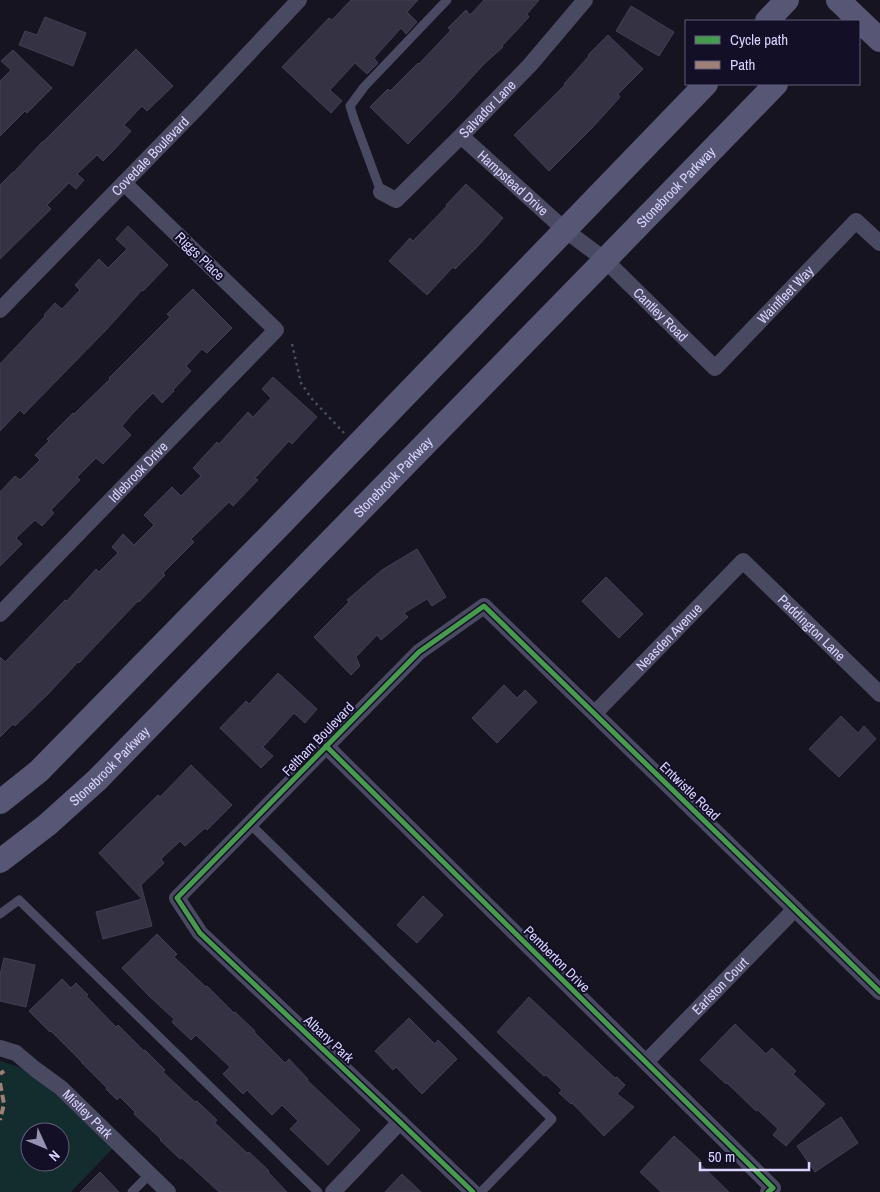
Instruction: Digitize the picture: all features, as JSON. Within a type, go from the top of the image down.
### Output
[{"type":"main road","points":[[767,20],[787,0]]},
{"type":"main road","points":[[845,8],[858,20]]},
{"type":"main road","points":[[860,22],[880,40]]},
{"type":"main road","points":[[0,802],[39,771],[705,85]]},
{"type":"main road","name":"Stonebrook Parkway","points":[[0,861],[47,825],[97,780],[775,85]]},
{"type":"street","name":"Covedale Boulevard","points":[[0,310],[299,0]]},
{"type":"street","name":"Salvador Lane","points":[[382,192],[396,200],[539,55],[586,0]]},
{"type":"street","name":"Hampstead Drive","points":[[461,136],[565,230],[605,260]]},
{"type":"street","name":"Riggs Place","points":[[124,183],[276,330]]},
{"type":"street","name":"Wainfleet Way","points":[[715,368],[856,221],[880,244]]},
{"type":"street","name":"Cantley Road","points":[[605,260],[715,368]]},
{"type":"street","name":"Idlebrook Drive","points":[[0,614],[276,330]]},
{"type":"street","name":"Paddington Lane","points":[[743,561],[880,694]]},
{"type":"street","name":"Neasden Avenue","points":[[594,713],[743,561]]},
{"type":"street","name":"Entwistle Road","points":[[484,606],[880,992]]},
{"type":"street","name":"Feltham Boulevard","points":[[177,898],[419,652],[484,606]]},
{"type":"street","name":"Pemberton Drive","points":[[326,746],[646,1062],[771,1190]]},
{"type":"street","name":"Albany Park","points":[[177,898],[200,933],[472,1192]]},
{"type":"street","name":"Earlston Court","points":[[646,1062],[795,909]]},
{"type":"street","name":"Mistley Park","points":[[0,1048],[16,1053],[61,1088],[168,1192]]},
{"type":"street","points":[[333,1192],[400,1122]]},
{"type":"lane","points":[[382,192],[350,106],[364,87],[447,0]]},
{"type":"lane","points":[[250,824],[552,1119],[480,1192]]},
{"type":"lane","points":[[0,914],[19,900],[318,1192]]},
{"type":"lane","points":[[132,1192],[150,1174]]},
{"type":"path","points":[[292,344],[301,383],[316,404],[345,434]]},
{"type":"green space","points":[[1,1061],[24,1069],[61,1099],[113,1148],[71,1192],[0,1192]]},
{"type":"building","points":[[351,0],[418,0],[407,12],[417,22],[406,34],[401,28],[374,58],[378,63],[367,74],[355,63],[330,90],[342,101],[331,113],[282,67],[329,18],[332,20]]},
{"type":"building","points":[[484,0],[539,0],[527,14],[529,17],[503,47],[484,64],[408,144],[370,107],[388,89],[390,91],[419,64],[451,30],[448,28],[466,10],[470,15]]},
{"type":"building","points":[[631,6],[674,32],[659,56],[616,31]]},
{"type":"building","points":[[45,17],[86,33],[73,66],[19,45],[25,31],[37,35]]},
{"type":"building","points":[[608,35],[643,69],[618,94],[620,97],[593,127],[549,171],[514,135],[565,85],[588,55]]},
{"type":"building","points":[[136,49],[173,86],[147,111],[142,106],[124,125],[131,131],[114,150],[103,161],[97,155],[77,174],[84,180],[76,189],[69,183],[47,205],[51,209],[0,259],[0,185]]},
{"type":"building","points":[[13,50],[52,88],[0,136],[0,81],[11,70],[1,61]]},
{"type":"building","points":[[466,184],[503,218],[479,245],[455,269],[453,267],[427,295],[389,261],[410,238],[413,241]]},
{"type":"building","points":[[128,226],[168,265],[24,414],[20,410],[0,431],[0,364],[55,303],[62,309],[80,290],[75,285],[99,259],[108,268],[127,249],[116,239]]},
{"type":"building","points":[[193,289],[232,328],[207,353],[202,349],[186,366],[191,371],[162,403],[153,393],[133,413],[122,426],[131,435],[103,464],[96,458],[77,477],[80,480],[51,510],[54,513],[42,526],[35,520],[16,538],[22,544],[0,566],[0,492],[15,476],[20,480],[40,460],[35,455],[49,441],[47,439],[110,379],[170,317],[167,314]]},
{"type":"building","points":[[273,377],[317,417],[292,444],[289,441],[255,478],[258,480],[233,506],[229,502],[191,539],[194,542],[163,573],[165,575],[79,663],[15,726],[13,724],[0,737],[0,657],[5,662],[65,600],[67,601],[96,569],[99,572],[118,553],[112,547],[123,534],[134,545],[154,525],[144,515],[172,487],[181,496],[201,476],[193,468],[217,442],[219,444],[248,412],[253,417],[271,398],[262,389]]},
{"type":"building","points":[[417,549],[446,597],[432,606],[427,599],[404,613],[408,617],[381,640],[377,635],[356,657],[360,666],[351,675],[314,637],[349,602],[347,600],[382,570]]},
{"type":"building","points":[[606,577],[643,614],[619,638],[582,601]]},
{"type":"building","points":[[278,673],[317,709],[305,723],[294,713],[263,747],[273,756],[261,768],[220,728],[246,701],[249,704]]},
{"type":"building","points":[[504,685],[517,698],[525,690],[537,702],[497,743],[472,718]]},
{"type":"building","points":[[841,716],[858,733],[864,726],[876,739],[839,777],[809,749]]},
{"type":"building","points":[[191,765],[232,805],[207,830],[205,828],[185,846],[180,841],[161,859],[164,863],[141,885],[152,926],[103,939],[96,912],[142,899],[99,853],[158,795],[160,797]]},
{"type":"building","points":[[423,896],[443,915],[417,943],[397,925]]},
{"type":"building","points":[[157,934],[177,954],[174,957],[255,1031],[285,1063],[289,1059],[307,1080],[360,1130],[328,1165],[290,1129],[298,1121],[282,1105],[272,1115],[247,1090],[243,1094],[223,1074],[230,1067],[196,1035],[191,1040],[172,1022],[174,1019],[122,968]]},
{"type":"building","points":[[4,958],[35,965],[26,1007],[0,1001],[0,975]]},
{"type":"building","points":[[62,979],[71,988],[76,983],[116,1027],[118,1025],[145,1050],[165,1070],[163,1072],[217,1120],[215,1123],[269,1171],[287,1192],[219,1192],[160,1140],[120,1097],[117,1100],[82,1062],[29,1011]]},
{"type":"building","points":[[529,997],[615,1078],[617,1077],[625,1085],[617,1094],[634,1107],[604,1136],[572,1103],[559,1093],[562,1090],[546,1075],[544,1076],[497,1032]]},
{"type":"building","points":[[409,1018],[435,1044],[438,1040],[457,1059],[422,1094],[396,1067],[393,1070],[375,1051]]},
{"type":"building","points":[[735,1024],[766,1054],[772,1048],[796,1071],[793,1074],[825,1104],[786,1146],[773,1135],[778,1129],[700,1060]]},
{"type":"building","points":[[841,1117],[858,1143],[815,1172],[797,1146]]},
{"type":"building","points":[[674,1136],[701,1161],[699,1163],[729,1192],[661,1192],[640,1172]]},
{"type":"building","points":[[100,1172],[119,1192],[80,1192]]},
{"type":"building","points":[[402,1174],[421,1192],[385,1192]]},
{"type":"marked path","points":[[0,1074],[4,1071]]},
{"type":"marked path","points":[[0,1083],[4,1104],[0,1120]]},
{"type":"cycle path","points":[[473,1192],[200,933],[177,898],[419,652],[484,606],[880,992]]},
{"type":"cycle path","points":[[326,746],[773,1188],[768,1192]]}]
